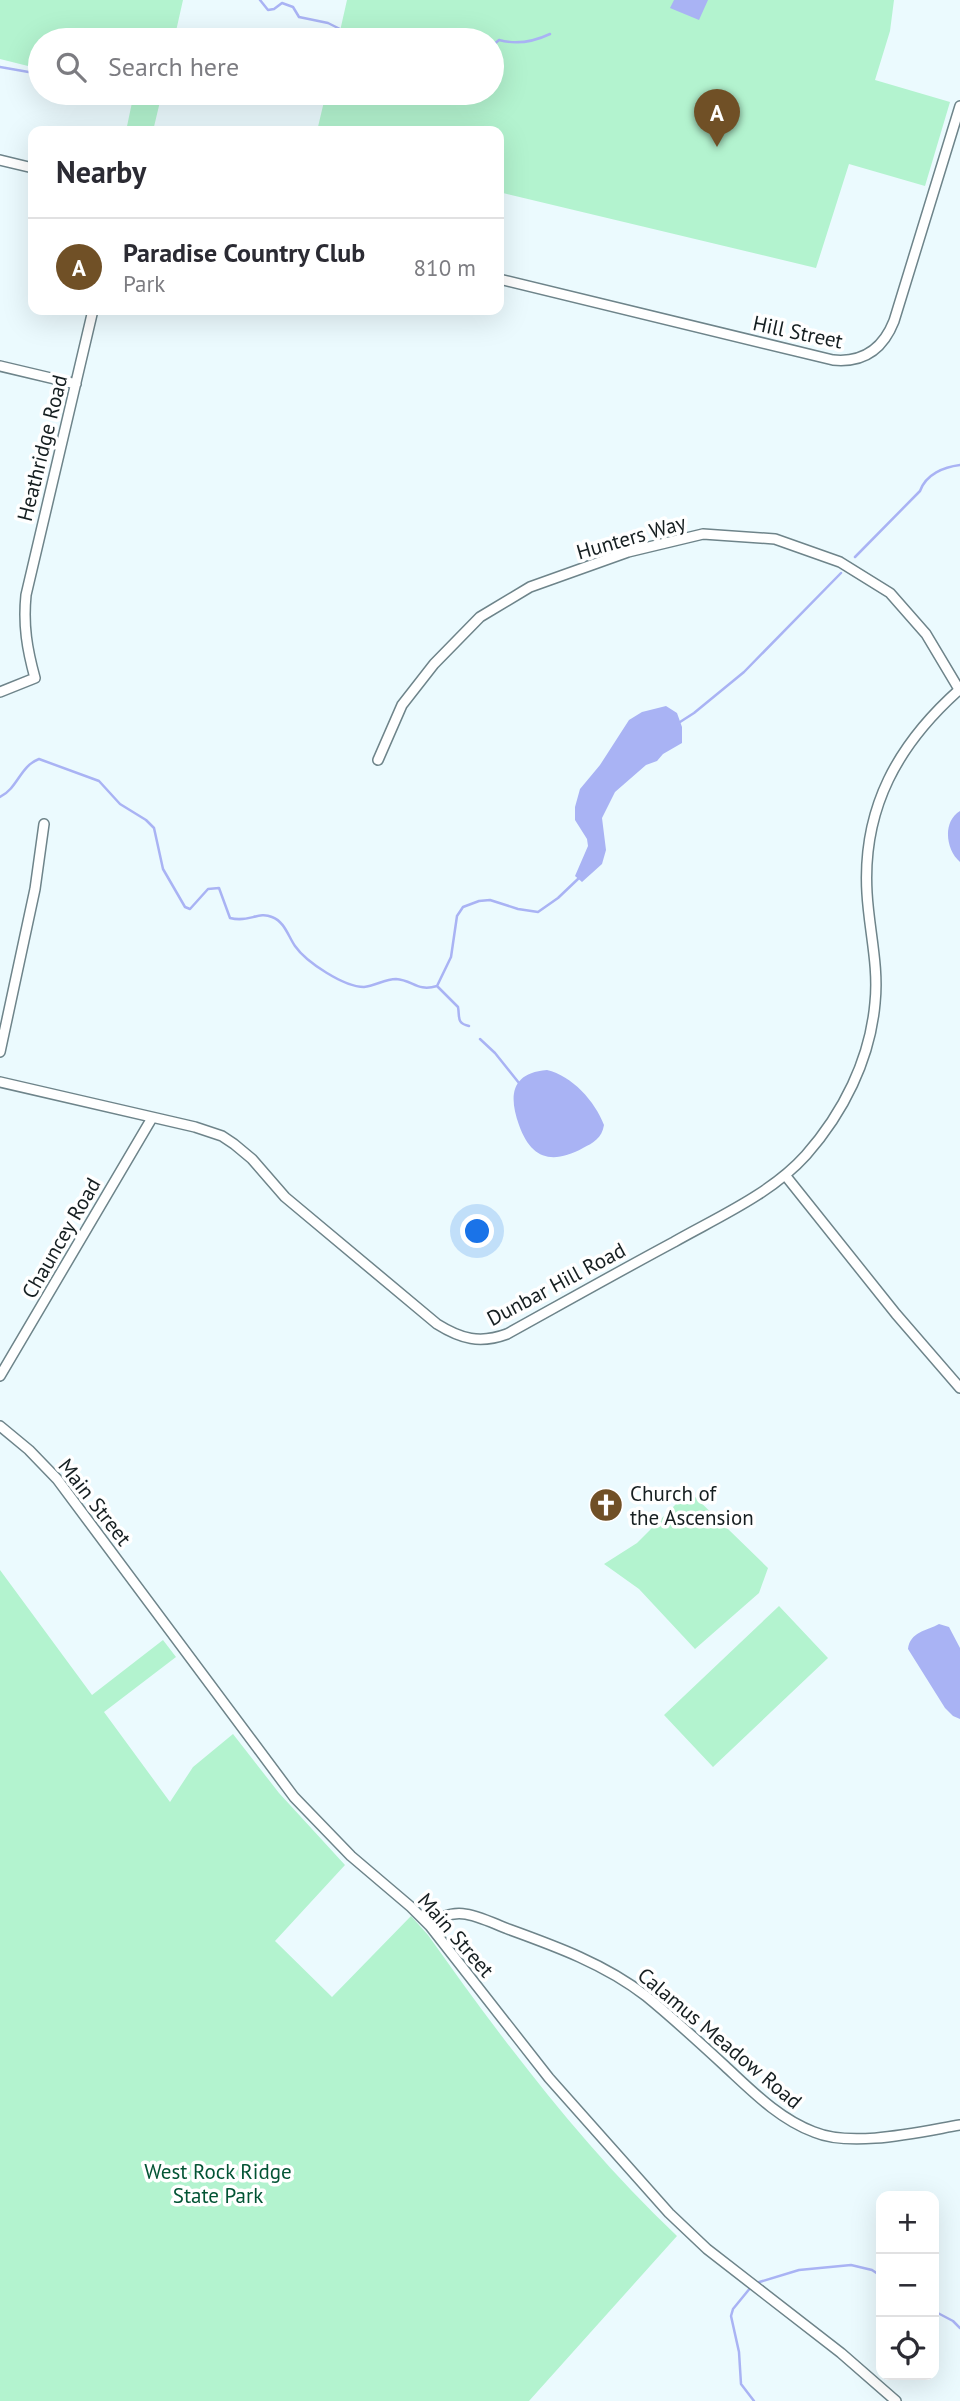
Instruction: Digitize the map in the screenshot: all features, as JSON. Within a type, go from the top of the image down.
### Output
[{"type":"street","name":"Hill Street","points":[[504,280],[833,360],[859,359],[873,352],[883,342],[894,321],[960,106]]},
{"type":"street","points":[[0,160],[28,167]]},
{"type":"street","name":"Heathridge Road","points":[[0,692],[35,678],[25,641],[23,620],[26,595],[92,315]]},
{"type":"street","points":[[0,366],[76,384]]},
{"type":"street","name":"Hunters Way","points":[[378,760],[402,705],[434,664],[481,617],[530,587],[628,552],[703,534],[775,539],[840,562],[890,593],[926,634],[960,690]]},
{"type":"street","name":"Dunbar Hill Road","points":[[0,1082],[209,1131],[234,1144],[252,1159],[285,1197],[421,1312],[463,1338],[476,1341],[495,1339],[719,1217],[785,1175],[806,1154],[838,1112],[857,1077],[870,1035],[877,980],[867,891],[872,826],[898,759],[910,741],[960,690]]},
{"type":"street","points":[[0,1052],[35,889],[44,824]]},
{"type":"street","name":"Chauncey Road","points":[[0,1376],[152,1118]]},
{"type":"street","points":[[785,1175],[888,1305],[960,1388]]},
{"type":"street","name":"Main Street","points":[[0,1426],[29,1450],[57,1479],[294,1797],[351,1856],[430,1926],[549,2078],[601,2138],[689,2233],[841,2353],[896,2401]]},
{"type":"street","name":"Calamus Meadow Road","points":[[430,1926],[444,1915],[460,1913],[532,1938],[608,1971],[653,2002],[768,2104],[802,2127],[824,2136],[843,2139],[872,2138],[960,2125]]},
{"type":"green space","points":[[0,0],[183,0],[177,28],[28,28],[28,66],[0,59]]},
{"type":"green space","points":[[347,0],[894,0],[890,31],[875,80],[950,102],[925,186],[849,164],[816,268],[504,193],[504,126],[318,126],[323,105],[504,105],[504,28],[341,28]]},
{"type":"green space","points":[[131,105],[159,105],[154,126],[127,126]]},
{"type":"green space","points":[[689,1491],[768,1568],[759,1593],[695,1649],[639,1589],[604,1564],[637,1543]]},
{"type":"green space","name":"West Rock Ridge State Park","points":[[0,1570],[92,1695],[163,1640],[176,1657],[104,1712],[170,1802],[193,1767],[233,1734],[279,1793],[345,1865],[275,1941],[332,1997],[411,1916],[545,2092],[642,2202],[677,2236],[529,2401],[0,2401]]},
{"type":"green space","points":[[779,1606],[828,1658],[713,1767],[664,1715]]},
{"type":"water","points":[[674,0],[708,0],[699,20],[670,8]]},
{"type":"water","points":[[666,706],[677,713],[682,727],[682,743],[663,754],[657,761],[646,765],[615,792],[602,818],[606,850],[602,864],[582,882],[575,876],[588,846],[587,839],[575,820],[580,789],[600,765],[629,720],[642,712]]},
{"type":"water","points":[[960,811],[960,862],[949,843],[948,829],[954,816]]},
{"type":"water","points":[[547,1070],[565,1078],[582,1091],[595,1107],[604,1125],[594,1142],[562,1156],[544,1156],[536,1152],[524,1136],[514,1105],[515,1088],[519,1081],[535,1072]]},
{"type":"water","points":[[939,1624],[949,1627],[960,1648],[960,1719],[945,1708],[908,1649],[915,1635]]},
{"type":"waterway","points":[[260,0],[268,10],[282,3],[293,7],[299,17],[338,28]]},
{"type":"waterway","points":[[504,41],[525,42],[550,34]]},
{"type":"waterway","points":[[0,67],[28,72]]},
{"type":"waterway","points":[[855,557],[920,491],[931,476],[960,465]]},
{"type":"waterway","points":[[680,722],[744,672],[841,573]]},
{"type":"waterway","points":[[0,797],[11,788],[27,767],[39,759],[99,781],[120,804],[154,828],[163,869],[185,907],[190,909],[208,889],[219,888],[230,918],[243,919],[262,915],[276,919],[308,959],[336,978],[356,986],[364,987],[396,979],[425,988],[437,986],[451,957],[457,916],[463,907],[490,900],[538,912],[579,878]]},
{"type":"waterway","points":[[437,986],[458,1007],[460,1021],[469,1026]]},
{"type":"waterway","points":[[480,1039],[519,1083]]},
{"type":"waterway","points":[[756,2283],[799,2270],[851,2265],[876,2273]]},
{"type":"waterway","points":[[751,2287],[733,2309],[731,2316],[739,2352],[741,2384],[754,2401]]},
{"type":"waterway","points":[[939,2314],[960,2328]]},
{"type":"place","name":"Paradise Country Club","points":[[717,147]]},
{"type":"place","name":"Church of the Ascension","points":[[606,1505]]}]
